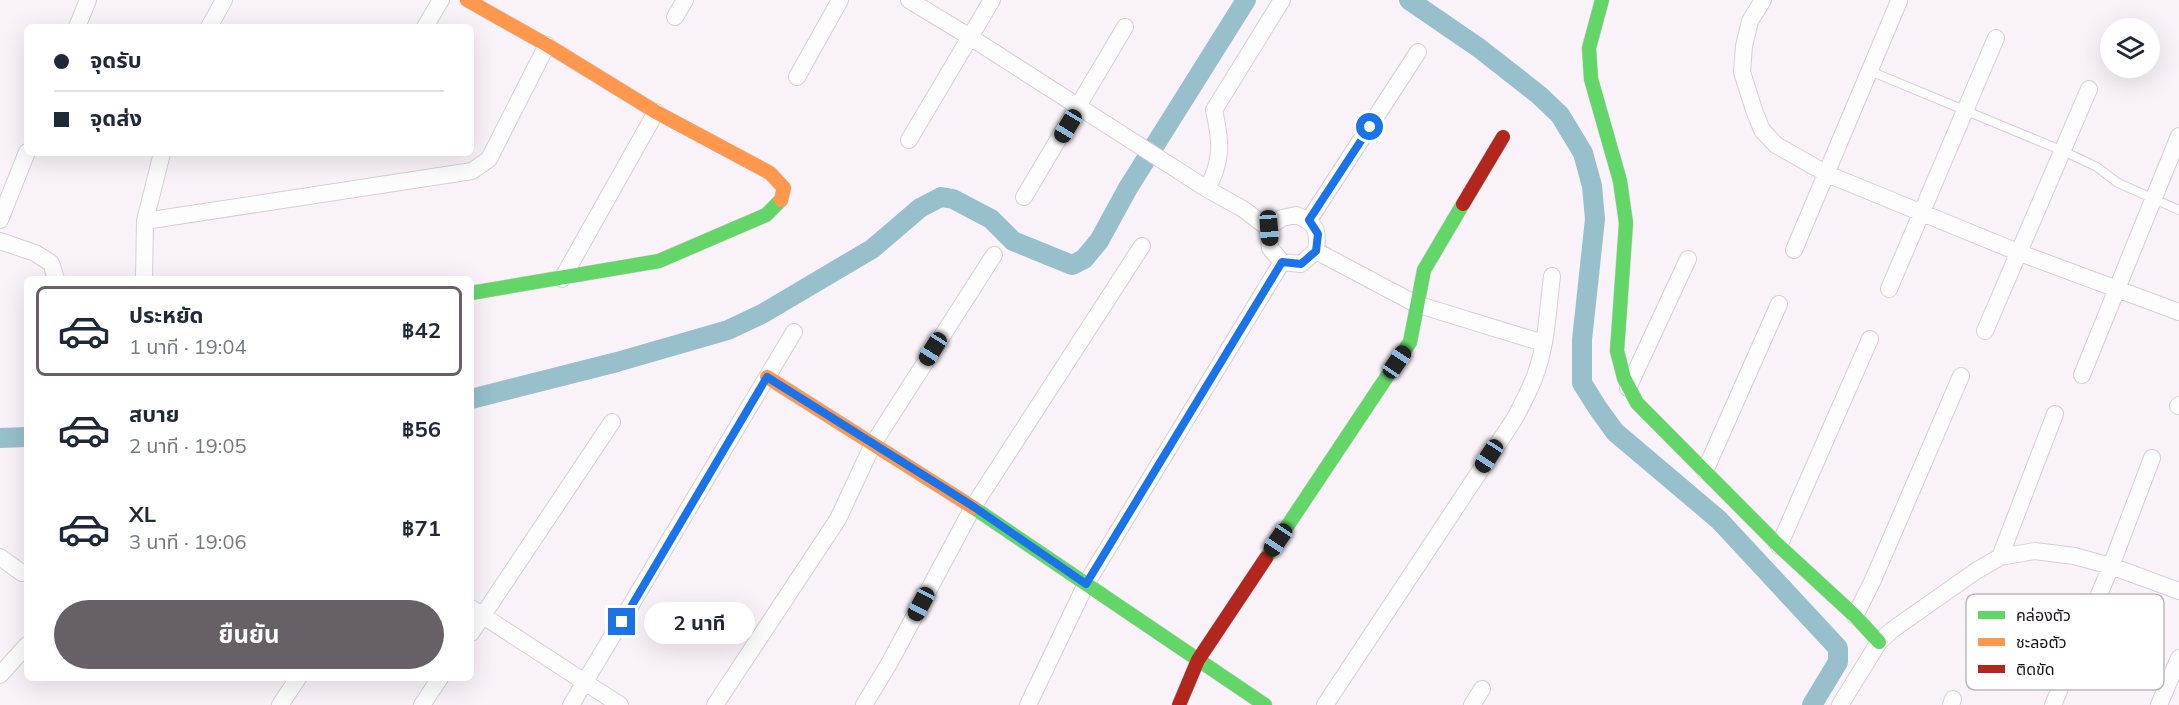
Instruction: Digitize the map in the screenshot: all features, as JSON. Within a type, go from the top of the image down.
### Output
[{"type":"street","points":[[78,24],[88,0]]},
{"type":"street","points":[[211,24],[224,0]]},
{"type":"street","points":[[427,24],[441,0]]},
{"type":"street","points":[[467,0],[547,45],[656,112],[770,173],[784,188],[781,202],[766,215],[659,261],[474,293]]},
{"type":"street","points":[[675,17],[685,0]]},
{"type":"street","points":[[797,77],[840,0]]},
{"type":"street","points":[[909,0],[1162,161],[1243,209],[1269,228]]},
{"type":"street","points":[[909,140],[992,0]]},
{"type":"street","points":[[1207,189],[1216,173],[1221,147],[1214,110],[1282,0]]},
{"type":"street","points":[[1602,0],[1589,48],[1591,79],[1620,181],[1626,223],[1617,351],[1621,372],[1637,403],[1779,546],[1855,616],[1879,642]]},
{"type":"street","points":[[1763,0],[1750,21],[1744,46],[1742,72],[1762,130],[1776,146],[1827,174],[2020,253],[2179,312]]},
{"type":"street","points":[[1794,250],[1899,1]]},
{"type":"street","points":[[1024,197],[1125,27]]},
{"type":"street","points":[[1889,290],[1996,38]]},
{"type":"street","points":[[145,221],[472,171],[489,159],[547,45]]},
{"type":"street","points":[[1309,220],[1418,52]]},
{"type":"street","points":[[1985,331],[2089,89]]},
{"type":"street","points":[[562,279],[656,112]]},
{"type":"street","points":[[2082,375],[2179,136]]},
{"type":"street","points":[[1179,705],[1198,660],[1410,342],[1424,270],[1503,137]]},
{"type":"street","points":[[0,220],[25,156]]},
{"type":"street","points":[[144,276],[145,221],[161,156]]},
{"type":"street","points":[[1296,215],[1309,220],[1318,234],[1316,251],[1301,264],[1282,262],[1270,248],[1269,228],[1282,218],[1296,215]]},
{"type":"street","points":[[0,241],[35,253],[51,263],[55,276]]},
{"type":"street","points":[[864,705],[890,662],[974,507],[1142,246]]},
{"type":"street","points":[[1316,251],[1416,304],[1543,343]]},
{"type":"street","points":[[715,705],[838,519],[873,444],[994,255]]},
{"type":"street","points":[[1628,388],[1688,259]]},
{"type":"street","points":[[1028,705],[1086,584],[1282,262]]},
{"type":"street","points":[[1325,705],[1515,418],[1538,368],[1551,276]]},
{"type":"street","points":[[1705,471],[1779,304]]},
{"type":"street","points":[[571,705],[794,333]]},
{"type":"street","points":[[1779,546],[1870,339]]},
{"type":"street","points":[[1855,616],[1873,580],[1961,376]]},
{"type":"street","points":[[767,377],[974,507],[1265,705]]},
{"type":"street","points":[[2000,558],[2055,414]]},
{"type":"street","points":[[612,422],[477,612],[620,705]]},
{"type":"street","points":[[2099,594],[2152,458]]},
{"type":"street","points":[[1840,705],[1879,642],[1892,630],[1976,571],[2000,558],[2035,551],[2074,556],[2110,566],[2179,591]]},
{"type":"street","points":[[0,557],[24,573]]},
{"type":"street","points":[[0,675],[24,648]]},
{"type":"street","points":[[2159,705],[2179,658]]},
{"type":"street","points":[[280,705],[296,681]]},
{"type":"street","points":[[422,705],[438,681]]},
{"type":"street","points":[[1472,705],[1482,689]]},
{"type":"street","points":[[2053,705],[2059,690]]},
{"type":"lane","points":[[1870,71],[2063,151],[2097,167],[2118,183],[2179,210]]},
{"type":"waterway","points":[[474,398],[617,362],[728,330],[762,314],[872,249],[920,208],[941,197],[953,199],[991,219],[1013,241],[1072,265],[1084,259],[1099,241],[1128,188],[1246,0]]},
{"type":"waterway","points":[[1409,0],[1479,48],[1539,95],[1560,115],[1583,153],[1592,186],[1595,219],[1582,340],[1582,383],[1615,432],[1719,520],[1838,648],[1838,662],[1812,705]]},
{"type":"waterway","points":[[0,438],[24,437]]},
{"type":"traffic: fast","points":[[1602,0],[1589,48],[1591,79],[1620,181],[1626,223],[1617,351],[1624,378],[1637,403],[1779,546],[1855,616],[1879,642]]},
{"type":"traffic: fast","points":[[474,292],[659,261],[766,215],[781,200]]},
{"type":"traffic: fast","points":[[1266,558],[1410,342],[1424,270],[1463,204]]},
{"type":"traffic: fast","points":[[974,508],[1265,705]]},
{"type":"traffic: slow","points":[[467,0],[547,45],[656,112],[770,173],[784,188],[781,200]]},
{"type":"traffic: slow","points":[[767,377],[974,508]]},
{"type":"traffic: jam","points":[[1463,204],[1503,137]]},
{"type":"traffic: jam","points":[[1179,705],[1198,660],[1266,558]]},
{"type":"route","points":[[622,622],[767,377],[974,507],[1086,584],[1282,262],[1301,264],[1316,251],[1318,234],[1309,220],[1370,127]]}]
